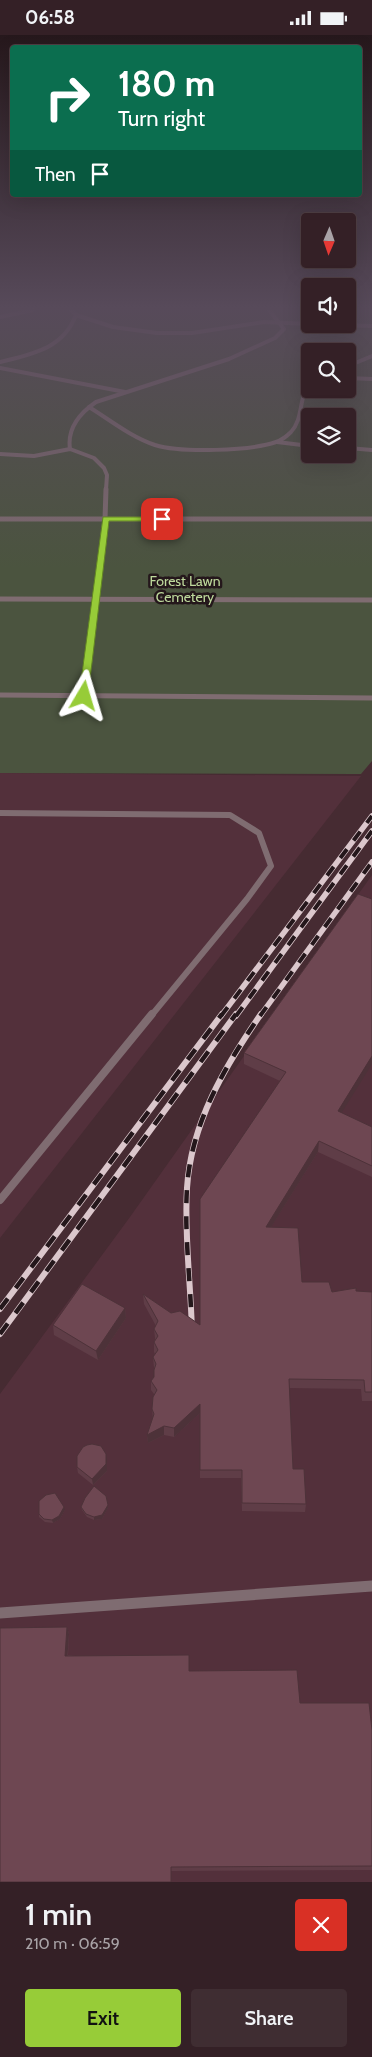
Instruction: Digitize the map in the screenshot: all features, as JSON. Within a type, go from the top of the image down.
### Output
[{"type":"lane","points":[[70,449],[69,443],[78,417],[89,407],[116,396]]},
{"type":"lane","points":[[277,442],[288,435],[298,424],[302,398]]},
{"type":"lane","points":[[89,407],[146,441],[166,448],[198,449],[277,442],[301,445]]},
{"type":"lane","points":[[0,454],[34,456],[70,449],[94,457],[104,468],[107,482],[105,519],[84,696]]},
{"type":"lane","points":[[356,449],[372,451]]},
{"type":"lane","points":[[0,519],[372,519]]},
{"type":"lane","points":[[0,599],[372,600]]},
{"type":"lane","points":[[0,695],[372,698]]},
{"type":"lane","points":[[0,813],[230,815],[258,833],[271,866],[241,907],[0,1200]]},
{"type":"lane","points":[[0,1613],[372,1586]]},
{"type":"shaded area","points":[[0,773],[361,776],[0,1238]]},
{"type":"shaded area","points":[[372,875],[372,1882],[0,1882],[0,1394],[130,1217]]},
{"type":"green space","name":"Forest Lawn Cemetery","points":[[0,396],[301,396],[301,398],[356,398],[356,396],[372,396],[372,761],[361,774],[0,773]]},
{"type":"building","points":[[358,894],[372,899],[372,1056],[338,1111],[372,1127],[372,1166],[319,1141],[266,1227],[298,1228],[302,1282],[329,1282],[332,1292],[356,1288],[356,1291],[372,1292],[372,1392],[365,1392],[364,1380],[289,1379],[293,1469],[304,1469],[306,1504],[242,1503],[242,1470],[200,1470],[200,1404],[174,1428],[164,1426],[147,1435],[154,1414],[152,1409],[153,1397],[157,1390],[151,1381],[154,1377],[156,1364],[153,1357],[158,1350],[154,1342],[158,1336],[154,1329],[158,1321],[143,1294],[171,1313],[180,1311],[200,1325],[200,1199],[286,1072],[244,1053]]},
{"type":"building","points":[[82,1284],[125,1308],[96,1351],[53,1325]]},
{"type":"building","points":[[92,1444],[101,1446],[106,1454],[106,1464],[92,1479],[77,1467],[77,1456],[83,1447]]},
{"type":"building","points":[[94,1486],[106,1496],[108,1505],[102,1515],[94,1517],[86,1514],[81,1507]]},
{"type":"building","points":[[55,1493],[64,1507],[59,1516],[52,1520],[44,1519],[39,1514],[39,1501],[46,1495]]},
{"type":"building","points":[[67,1627],[65,1656],[189,1655],[189,1671],[297,1670],[300,1703],[369,1703],[372,1730],[372,1866],[171,1867],[171,1882],[0,1882],[0,1628]]},
{"type":"railway","points":[[221,1016],[372,816]]},
{"type":"railway","points":[[236,1016],[372,831]]},
{"type":"railway","points":[[260,1016],[372,862]]},
{"type":"railway","points":[[0,1309],[222,1014]]},
{"type":"railway","points":[[0,1334],[236,1014]]},
{"type":"railway","points":[[192,1333],[186,1224],[190,1164],[195,1141],[212,1096],[235,1054],[261,1014]]},
{"type":"route","points":[[84,696],[105,519],[162,519]]}]
